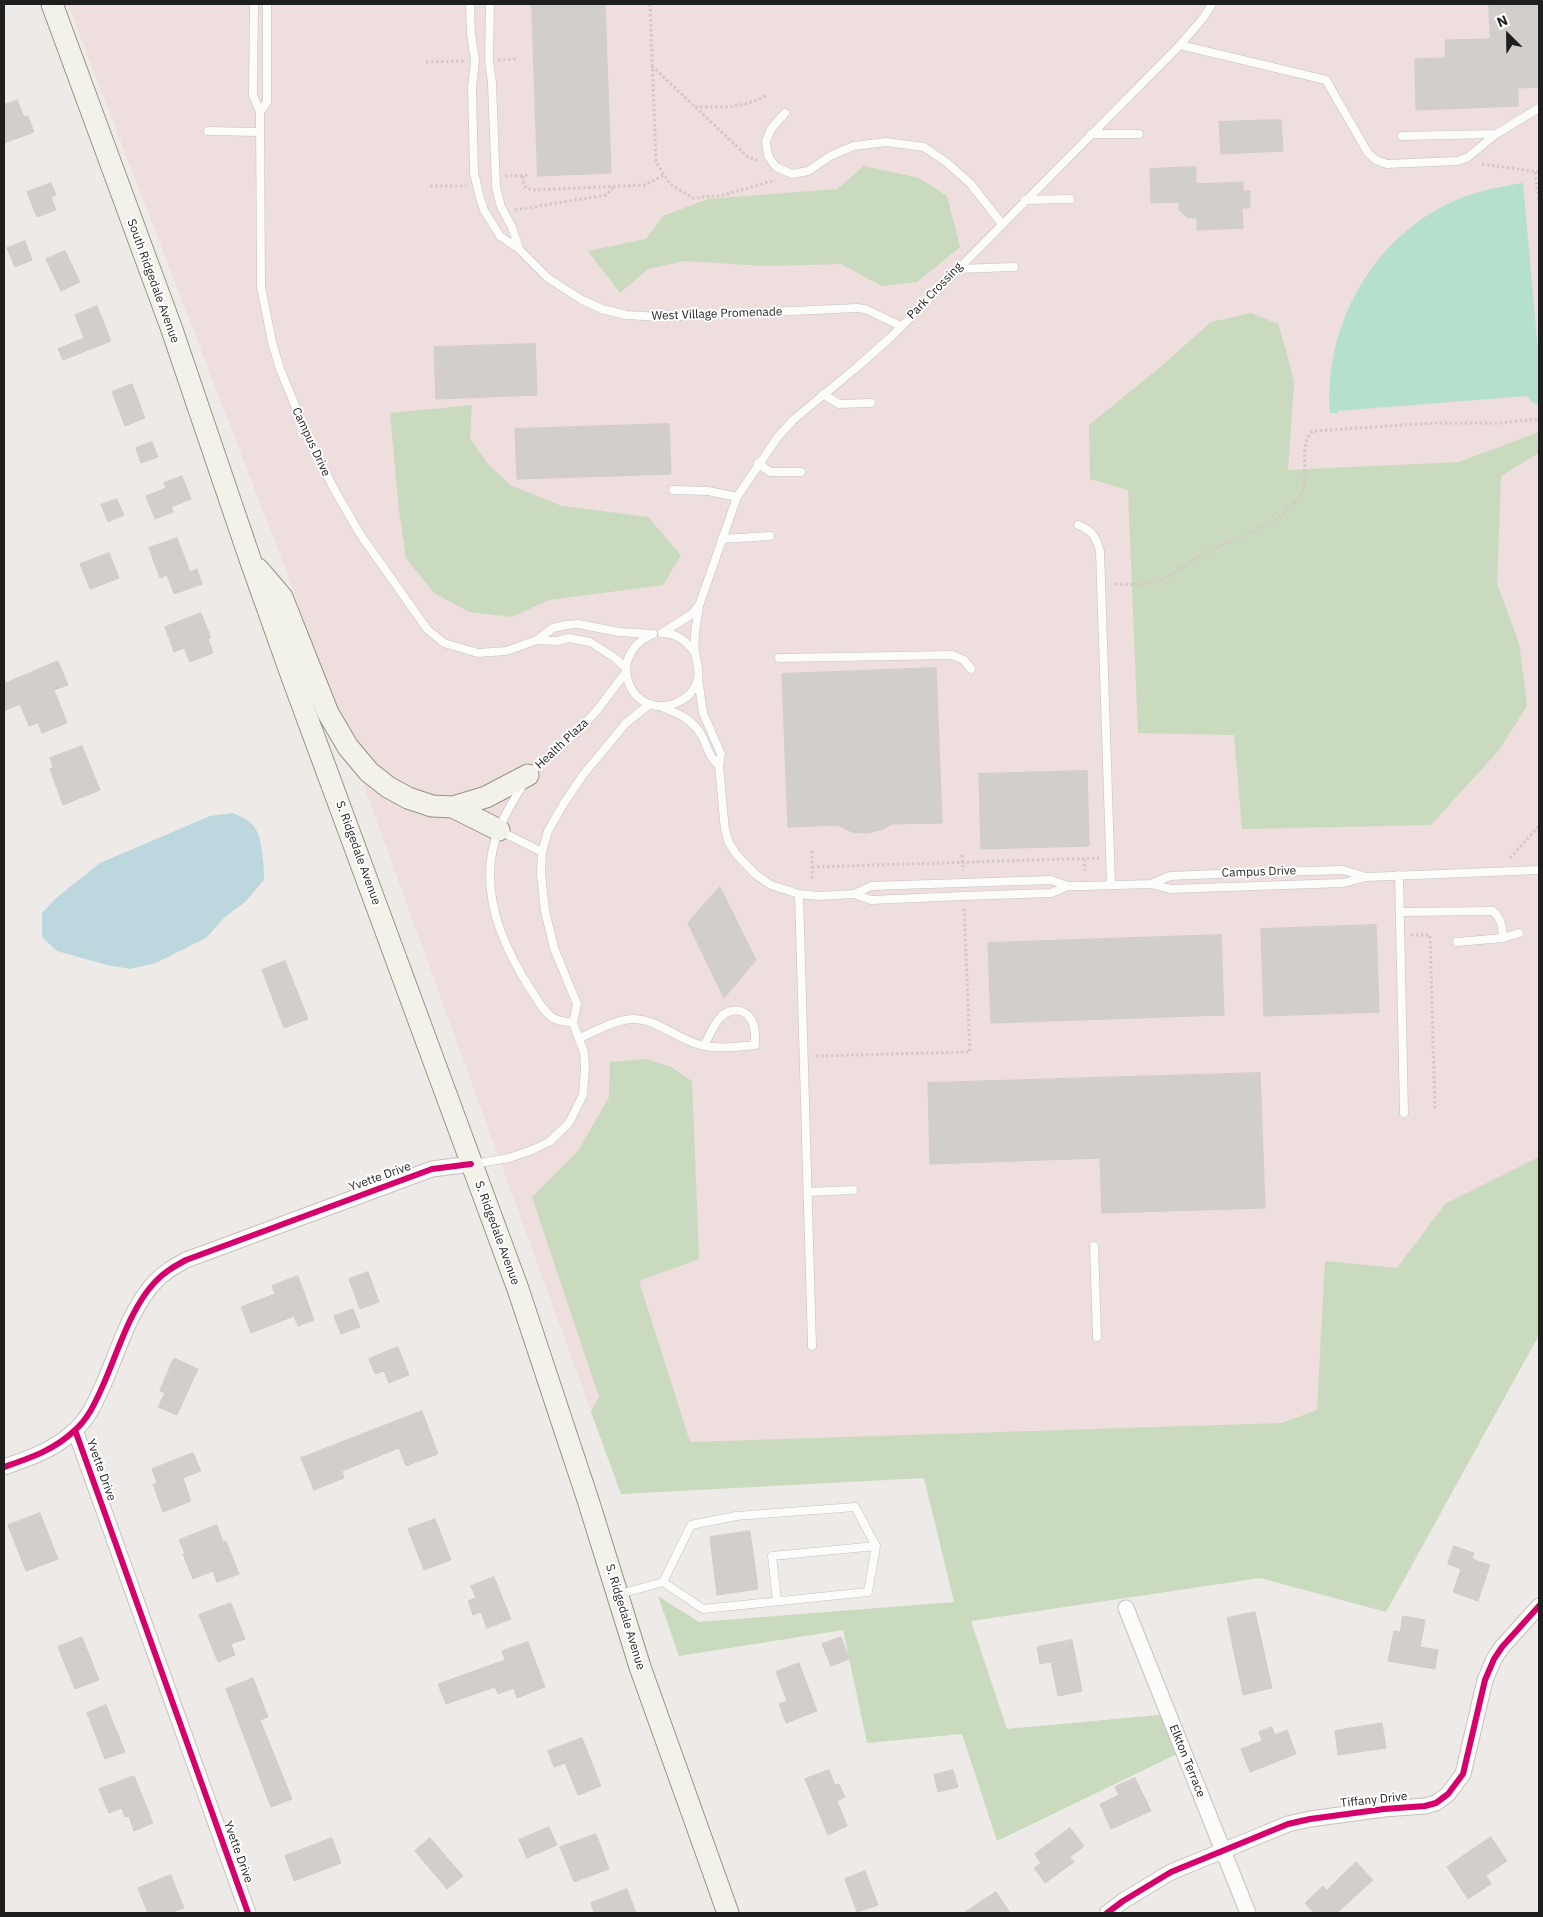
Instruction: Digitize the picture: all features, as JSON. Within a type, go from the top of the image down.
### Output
[{"type":"main road","name":"South Ridgedale Avenue","points":[[52,4],[170,327],[250,559]]},
{"type":"main road","points":[[250,559],[282,597],[328,713],[348,747],[369,772],[388,788],[408,798],[432,806],[453,807],[486,797],[528,775]]},
{"type":"main road","name":"S. Ridgedale Avenue","points":[[250,559],[542,1359],[640,1667],[728,1913]]},
{"type":"main road","points":[[453,807],[498,830]]},
{"type":"street","name":"Yvette Drive","points":[[248,1913],[75,1430],[94,1406],[136,1309],[155,1282],[169,1269],[186,1260],[432,1170],[471,1164]]},
{"type":"street","points":[[4,1467],[44,1452],[61,1443],[75,1430]]},
{"type":"street","name":"Tiffany Drive","points":[[1107,1913],[1171,1872],[1288,1824],[1310,1819],[1384,1809],[1425,1806],[1436,1803],[1448,1794],[1463,1774],[1485,1680],[1494,1659],[1502,1647],[1539,1606]]},
{"type":"street","name":"Elkton Terrace","points":[[1126,1608],[1171,1725],[1248,1913]]},
{"type":"lane","name":"Campus Drive","points":[[254,4],[253,95],[260,112],[261,287],[265,311],[272,342],[289,396],[334,489],[360,534],[427,629],[444,643],[466,651],[491,653],[506,651],[537,640],[553,628],[578,624],[618,632],[658,634]]},
{"type":"lane","name":"Campus Drive","points":[[260,112],[267,102],[267,4]]},
{"type":"lane","name":"West Village Promenade","points":[[470,4],[471,34],[475,61],[472,88],[476,184],[484,210],[500,236],[519,249],[548,278],[582,300],[602,309],[626,315],[660,317],[857,308],[865,309],[901,326]]},
{"type":"lane","name":"West Village Promenade","points":[[490,4],[489,60],[492,83],[496,187],[501,207],[512,228],[519,249]]},
{"type":"lane","name":"Park Crossing","points":[[695,653],[695,631],[700,603],[737,497],[758,463],[777,438],[793,420],[856,368],[901,326],[1180,45],[1212,4]]},
{"type":"lane","points":[[1180,45],[1326,80],[1368,153],[1376,160],[1387,164],[1458,161],[1468,158],[1496,134],[1539,108]]},
{"type":"lane","points":[[785,113],[771,129],[766,141],[768,156],[776,167],[792,174],[808,171],[832,155],[854,146],[886,142],[924,147],[970,183],[1002,224]]},
{"type":"lane","points":[[208,131],[260,132]]},
{"type":"lane","points":[[1091,134],[1140,134]]},
{"type":"lane","points":[[1402,136],[1496,134]]},
{"type":"lane","points":[[1025,200],[1070,199]]},
{"type":"lane","points":[[957,269],[1014,267]]},
{"type":"lane","points":[[823,394],[839,404],[871,404]]},
{"type":"lane","points":[[758,463],[770,472],[801,472]]},
{"type":"lane","points":[[673,490],[708,491],[737,497]]},
{"type":"lane","points":[[1078,525],[1088,528],[1096,537],[1100,551],[1111,885]]},
{"type":"lane","points":[[722,539],[770,536]]},
{"type":"lane","name":"Park Crossing","points":[[658,634],[692,614],[700,603]]},
{"type":"lane","points":[[658,634],[678,636],[688,643],[695,653],[699,665],[698,678],[694,689],[685,699],[662,707],[640,699],[631,690],[626,679],[625,670],[630,653],[639,640],[658,634]]},
{"type":"lane","name":"Campus Drive","points":[[537,640],[557,641],[569,638],[585,640],[615,658],[625,670]]},
{"type":"lane","points":[[779,658],[952,655],[964,660],[971,669]]},
{"type":"lane","name":"Health Plaza","points":[[574,1023],[553,1018],[541,1005],[516,968],[499,928],[493,906],[490,885],[491,859],[498,830],[508,807],[525,783],[528,775],[576,732],[598,709],[625,670]]},
{"type":"lane","name":"Campus Drive","points":[[698,678],[703,713],[721,754],[719,766],[725,830],[729,843],[736,854],[755,874],[771,885],[799,894],[819,896],[854,894],[871,886],[1050,880],[1068,886],[1151,884],[1170,889],[1343,883],[1366,877],[1539,870]]},
{"type":"lane","points":[[471,1164],[508,1159],[549,1142],[569,1123],[583,1095],[584,1052],[574,1023],[577,1004],[554,948],[545,911],[541,874],[542,852],[548,831],[583,774],[626,723],[650,704]]},
{"type":"lane","name":"Campus Drive","points":[[662,707],[682,715],[690,721],[700,732],[710,757],[719,766]]},
{"type":"lane","points":[[498,830],[542,852]]},
{"type":"lane","name":"Campus Drive","points":[[1151,884],[1170,876],[1306,871],[1343,870],[1366,877]]},
{"type":"lane","points":[[1399,876],[1404,1114]]},
{"type":"lane","name":"Campus Drive","points":[[854,894],[871,900],[1051,893],[1068,886]]},
{"type":"lane","points":[[799,894],[812,1346]]},
{"type":"lane","points":[[1400,912],[1493,912],[1498,916],[1502,924],[1503,938]]},
{"type":"lane","points":[[1457,942],[1503,938],[1519,933]]},
{"type":"lane","points":[[580,1038],[610,1025],[634,1019],[660,1025],[694,1043],[713,1047],[755,1044],[755,1030],[748,1015],[741,1010],[726,1013],[720,1018],[704,1045]]},
{"type":"lane","points":[[808,1192],[853,1190]]},
{"type":"lane","points":[[1094,1246],[1097,1337]]},
{"type":"lane","points":[[618,1595],[663,1582],[691,1525],[736,1516],[855,1507],[876,1546],[868,1592],[703,1609],[663,1582]]},
{"type":"lane","points":[[777,1602],[772,1556],[876,1546]]},
{"type":"path","points":[[650,4],[656,162],[670,184],[693,198],[724,196],[776,180]]},
{"type":"path","points":[[496,60],[518,59]]},
{"type":"path","points":[[426,62],[466,61]]},
{"type":"path","points":[[652,66],[748,157],[758,162]]},
{"type":"path","points":[[694,107],[736,106],[752,103],[767,95]]},
{"type":"path","points":[[1482,164],[1537,172],[1539,202]]},
{"type":"path","points":[[501,176],[530,175]]},
{"type":"path","points":[[523,176],[526,188],[533,190],[646,185],[664,175]]},
{"type":"path","points":[[430,186],[469,186]]},
{"type":"path","points":[[511,210],[606,195],[614,187]]},
{"type":"path","points":[[1115,584],[1156,582],[1168,577],[1206,553],[1240,538],[1279,516],[1300,496],[1304,487],[1306,441],[1313,431],[1436,423],[1500,423],[1539,419]]},
{"type":"path","points":[[1510,858],[1539,826]]},
{"type":"path","points":[[812,851],[812,881]]},
{"type":"path","points":[[962,855],[963,877]]},
{"type":"path","points":[[812,866],[1099,858]]},
{"type":"path","points":[[1084,859],[1085,871]]},
{"type":"path","points":[[816,1056],[970,1052],[964,904]]},
{"type":"path","points":[[1411,935],[1430,935],[1435,1110]]},
{"type":"shaded area","points":[[68,4],[1539,4],[1539,1335],[1386,1612],[924,1477],[621,1494],[285,568]]},
{"type":"green space","points":[[864,166],[919,178],[947,196],[960,247],[917,282],[882,286],[841,264],[763,266],[685,261],[648,269],[620,293],[588,251],[646,239],[663,216],[708,199],[837,189]]},
{"type":"green space","points":[[1523,183],[1539,361],[1539,405],[1533,403],[1527,396],[1330,413],[1330,380],[1335,348],[1345,317],[1359,288],[1377,261],[1399,237],[1425,217],[1454,201],[1479,192]]},
{"type":"green space","points":[[1251,313],[1278,324],[1288,357],[1294,383],[1288,470],[1459,462],[1539,432],[1539,453],[1501,476],[1497,584],[1519,643],[1527,706],[1499,750],[1431,825],[1242,829],[1234,735],[1138,733],[1128,490],[1090,479],[1089,425],[1158,369],[1211,322]]},
{"type":"green space","points":[[472,405],[470,438],[487,463],[510,485],[562,506],[648,517],[681,555],[663,585],[549,600],[512,617],[469,612],[434,593],[406,558],[399,511],[390,413]]},
{"type":"green space","points":[[646,1059],[671,1067],[692,1081],[699,1259],[639,1281],[690,1442],[1282,1423],[1317,1410],[1325,1261],[1397,1268],[1445,1204],[1539,1157],[1539,1335],[1386,1612],[1260,1578],[971,1621],[1007,1729],[1169,1714],[1181,1752],[997,1841],[962,1734],[867,1743],[843,1630],[679,1656],[658,1596],[699,1622],[954,1602],[924,1478],[621,1494],[591,1412],[599,1397],[532,1197],[578,1151],[609,1097],[610,1062]]},
{"type":"water","points":[[233,813],[249,822],[258,834],[262,850],[264,880],[245,902],[225,917],[206,938],[156,963],[130,969],[107,965],[57,951],[42,937],[42,913],[56,898],[100,863],[210,816]]},
{"type":"building","points":[[532,4],[605,4],[611,173],[538,176]]},
{"type":"building","points":[[1489,4],[1539,4],[1539,87],[1518,88],[1518,106],[1416,110],[1415,59],[1446,58],[1445,40],[1490,39]]},
{"type":"building","points":[[17,100],[24,117],[28,116],[34,132],[4,143],[4,105]]},
{"type":"building","points":[[1281,120],[1283,151],[1221,154],[1219,122]]},
{"type":"building","points":[[1196,167],[1196,184],[1243,182],[1243,191],[1250,191],[1250,208],[1242,208],[1243,228],[1197,230],[1197,218],[1188,218],[1179,210],[1179,202],[1151,203],[1150,169]]},
{"type":"building","points":[[51,183],[56,195],[51,197],[56,210],[37,217],[27,192]]},
{"type":"building","points":[[25,241],[32,260],[15,267],[7,248]]},
{"type":"building","points":[[65,251],[80,282],[61,291],[46,259]]},
{"type":"building","points":[[97,306],[111,341],[63,360],[58,349],[84,338],[75,315]]},
{"type":"building","points":[[535,344],[537,395],[436,399],[434,347]]},
{"type":"building","points":[[132,384],[145,418],[125,426],[112,392]]},
{"type":"building","points":[[669,424],[671,474],[517,479],[515,429]]},
{"type":"building","points":[[152,442],[158,457],[141,463],[136,448]]},
{"type":"building","points":[[182,476],[191,499],[171,507],[173,512],[155,519],[146,496],[166,488],[164,483]]},
{"type":"building","points":[[117,499],[124,515],[108,522],[101,505]]},
{"type":"building","points":[[177,538],[190,572],[197,569],[202,584],[174,594],[167,575],[160,578],[149,548]]},
{"type":"building","points":[[109,553],[119,578],[90,589],[80,564]]},
{"type":"building","points":[[201,613],[211,638],[208,639],[213,653],[190,662],[184,648],[174,652],[165,627]]},
{"type":"building","points":[[58,661],[68,685],[54,690],[67,723],[42,733],[38,723],[29,726],[20,704],[4,711],[4,684]]},
{"type":"building","points":[[936,668],[942,823],[892,824],[881,830],[867,833],[852,832],[838,825],[788,827],[782,674]]},
{"type":"building","points":[[82,746],[100,790],[63,805],[50,769],[53,767],[50,758]]},
{"type":"building","points":[[1087,771],[1089,846],[981,849],[979,774]]},
{"type":"building","points":[[720,887],[756,960],[724,998],[688,923]]},
{"type":"building","points":[[1376,925],[1379,1012],[1264,1016],[1261,929]]},
{"type":"building","points":[[1221,935],[1224,1015],[991,1023],[988,943]]},
{"type":"building","points":[[285,961],[308,1019],[284,1028],[262,970]]},
{"type":"building","points":[[1260,1073],[1265,1208],[1102,1213],[1100,1158],[930,1164],[928,1083]]},
{"type":"building","points":[[368,1272],[379,1302],[360,1309],[349,1279]]},
{"type":"building","points":[[298,1276],[314,1320],[298,1326],[294,1316],[251,1333],[241,1307],[275,1294],[272,1286]]},
{"type":"building","points":[[353,1309],[360,1327],[341,1334],[334,1316]]},
{"type":"building","points":[[398,1347],[409,1375],[389,1383],[384,1371],[375,1374],[369,1359]]},
{"type":"building","points":[[174,1358],[198,1369],[177,1415],[158,1407],[165,1393],[160,1391]]},
{"type":"building","points":[[422,1411],[438,1454],[406,1466],[399,1448],[342,1471],[344,1478],[314,1490],[301,1458]]},
{"type":"building","points":[[193,1453],[201,1471],[183,1478],[191,1501],[163,1512],[153,1484],[157,1483],[152,1469]]},
{"type":"building","points":[[40,1513],[58,1559],[26,1571],[8,1525]]},
{"type":"building","points":[[435,1519],[451,1560],[424,1570],[408,1529]]},
{"type":"building","points":[[217,1525],[223,1542],[226,1541],[239,1574],[217,1582],[213,1571],[193,1579],[179,1540]]},
{"type":"building","points":[[750,1531],[758,1589],[717,1595],[710,1537]]},
{"type":"building","points":[[1454,1546],[1474,1553],[1472,1559],[1490,1565],[1478,1601],[1453,1592],[1461,1569],[1448,1564]]},
{"type":"building","points":[[494,1577],[511,1619],[487,1628],[481,1612],[473,1615],[468,1601],[476,1598],[471,1586]]},
{"type":"building","points":[[231,1603],[245,1639],[231,1644],[235,1655],[218,1662],[199,1615]]},
{"type":"building","points":[[1255,1612],[1272,1688],[1243,1695],[1227,1618]]},
{"type":"building","points":[[1403,1616],[1425,1620],[1420,1647],[1438,1650],[1435,1669],[1388,1661],[1394,1631],[1400,1632]]},
{"type":"building","points":[[82,1637],[99,1680],[75,1689],[58,1647]]},
{"type":"building","points":[[841,1637],[849,1659],[831,1666],[822,1644]]},
{"type":"building","points":[[1072,1640],[1082,1691],[1058,1696],[1051,1662],[1040,1664],[1037,1647]]},
{"type":"building","points":[[528,1642],[545,1687],[517,1698],[514,1688],[498,1694],[495,1687],[446,1704],[438,1684],[505,1660],[502,1651]]},
{"type":"building","points":[[799,1663],[817,1711],[786,1723],[779,1704],[787,1701],[776,1672]]},
{"type":"building","points":[[253,1678],[268,1717],[260,1720],[292,1799],[271,1807],[226,1689]]},
{"type":"building","points":[[106,1705],[125,1752],[105,1759],[87,1713]]},
{"type":"building","points":[[1382,1723],[1386,1748],[1338,1755],[1335,1731]]},
{"type":"building","points":[[1272,1727],[1275,1735],[1287,1730],[1296,1754],[1250,1772],[1241,1749],[1262,1741],[1259,1732]]},
{"type":"building","points":[[582,1738],[601,1786],[578,1795],[565,1763],[554,1767],[548,1751]]},
{"type":"building","points":[[829,1770],[835,1785],[839,1784],[845,1797],[837,1801],[847,1826],[828,1835],[805,1779]]},
{"type":"building","points":[[953,1770],[958,1787],[938,1792],[934,1775]]},
{"type":"building","points":[[134,1776],[153,1823],[134,1831],[129,1816],[125,1817],[122,1808],[109,1813],[99,1789]]},
{"type":"building","points":[[1135,1778],[1151,1811],[1111,1829],[1100,1804],[1119,1795],[1115,1787]]},
{"type":"building","points":[[549,1827],[557,1845],[527,1858],[519,1840]]},
{"type":"building","points":[[1070,1828],[1084,1846],[1070,1857],[1074,1862],[1045,1883],[1034,1868],[1041,1863],[1035,1854]]},
{"type":"building","points":[[596,1834],[609,1869],[574,1882],[560,1847]]},
{"type":"building","points":[[1491,1837],[1507,1861],[1486,1875],[1491,1884],[1468,1899],[1447,1867]]},
{"type":"building","points":[[332,1838],[341,1863],[294,1881],[285,1856]]},
{"type":"building","points":[[430,1838],[463,1876],[447,1889],[415,1851]]},
{"type":"building","points":[[1356,1862],[1373,1880],[1337,1913],[1314,1913],[1305,1903],[1323,1886],[1327,1890]]},
{"type":"building","points":[[865,1871],[878,1905],[857,1912],[845,1879]]},
{"type":"building","points":[[171,1875],[184,1908],[170,1913],[148,1913],[138,1888]]},
{"type":"building","points":[[627,1889],[636,1913],[594,1913],[591,1903]]},
{"type":"building","points":[[996,1892],[1010,1913],[964,1913]]},
{"type":"cycle path","points":[[4,1467],[50,1448],[66,1438],[84,1421],[92,1409],[132,1317],[146,1292],[162,1275],[186,1260],[432,1169],[471,1164]]},
{"type":"cycle path","points":[[75,1430],[248,1913]]},
{"type":"cycle path","points":[[1107,1913],[1171,1872],[1288,1824],[1310,1819],[1384,1809],[1425,1806],[1436,1803],[1448,1794],[1463,1774],[1485,1680],[1494,1659],[1502,1647],[1539,1606]]}]
